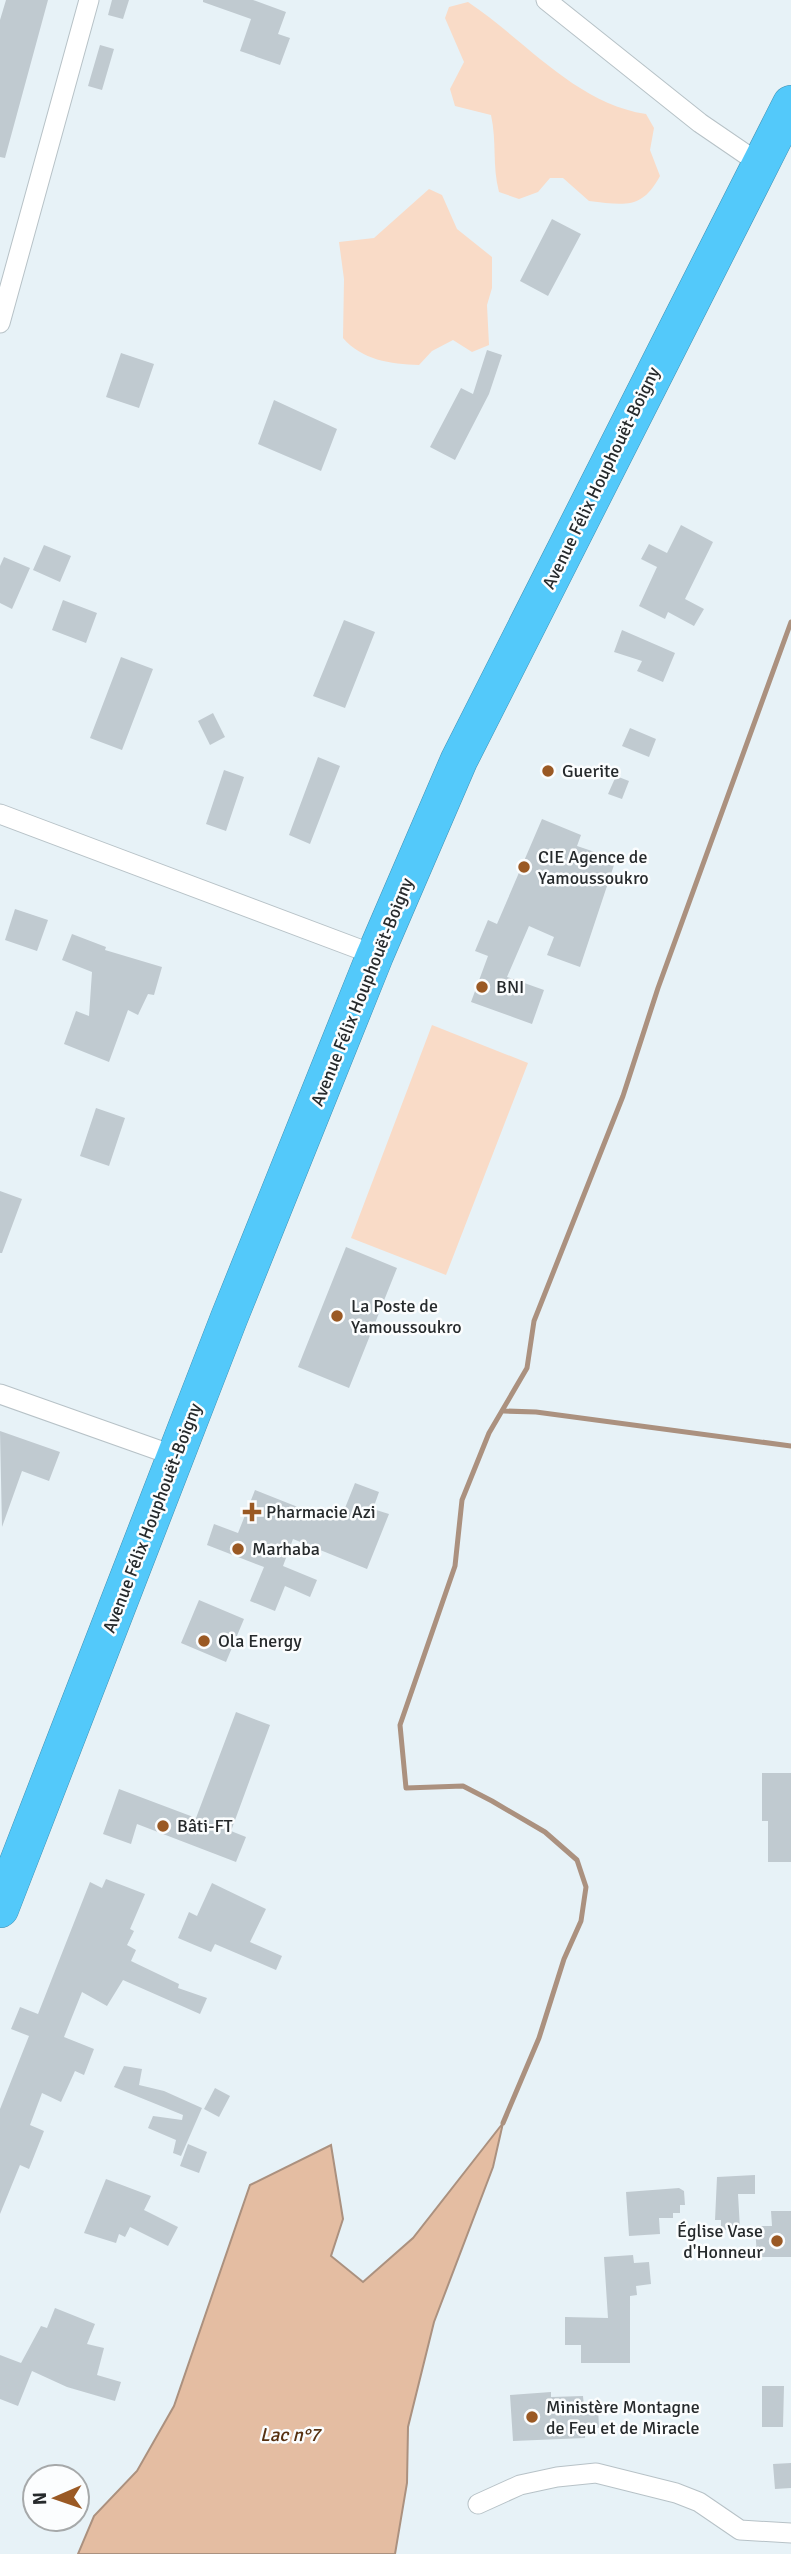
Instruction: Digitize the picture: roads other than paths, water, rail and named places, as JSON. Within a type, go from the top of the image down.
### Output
[{"type":"highway","name":"Avenue Félix Houphouët-Boigny","points":[[0,1909],[175,1456],[375,955],[459,760],[791,104]]},
{"type":"street","points":[[0,323],[89,0]]},
{"type":"street","points":[[546,0],[700,123],[760,164]]},
{"type":"street","points":[[0,814],[375,955]]},
{"type":"street","points":[[0,1394],[175,1456]]},
{"type":"street","points":[[478,2504],[520,2485],[557,2477],[596,2473],[676,2493],[699,2502],[740,2530],[791,2533]]},
{"type":"water","name":"Lac n°7","points":[[503,2123],[493,2167],[434,2322],[408,2427],[407,2483],[395,2554],[78,2554],[87,2533],[91,2533],[94,2516],[137,2471],[174,2406],[250,2185],[331,2145],[343,2219],[331,2256],[363,2282],[413,2238]]},
{"type":"waterway","points":[[503,2123],[539,2038],[564,1959],[581,1921],[586,1887],[577,1860],[545,1832],[492,1801],[463,1786],[406,1788],[400,1725],[455,1566],[462,1500],[489,1433],[527,1368],[534,1321],[623,1096],[658,988],[791,622]]},
{"type":"waterway","points":[[504,1411],[536,1412],[791,1446]]},
{"type":"place","name":"Guerite","points":[[548,771]]},
{"type":"place","name":"CIE Agence de Yamoussoukro","points":[[524,867]]},
{"type":"place","name":"BNI","points":[[482,987]]},
{"type":"place","name":"La Poste de Yamoussoukro","points":[[337,1316]]},
{"type":"place","name":"Pharmacie Azi","points":[[252,1512]]},
{"type":"place","name":"Marhaba","points":[[238,1549]]},
{"type":"place","name":"Ola Energy","points":[[204,1641]]},
{"type":"place","name":"Bâti-FT","points":[[163,1826]]},
{"type":"place","name":"Église Vase d'Honneur","points":[[777,2241]]},
{"type":"place","name":"Ministère Montagne de Feu et de Miracle","points":[[532,2417]]}]
